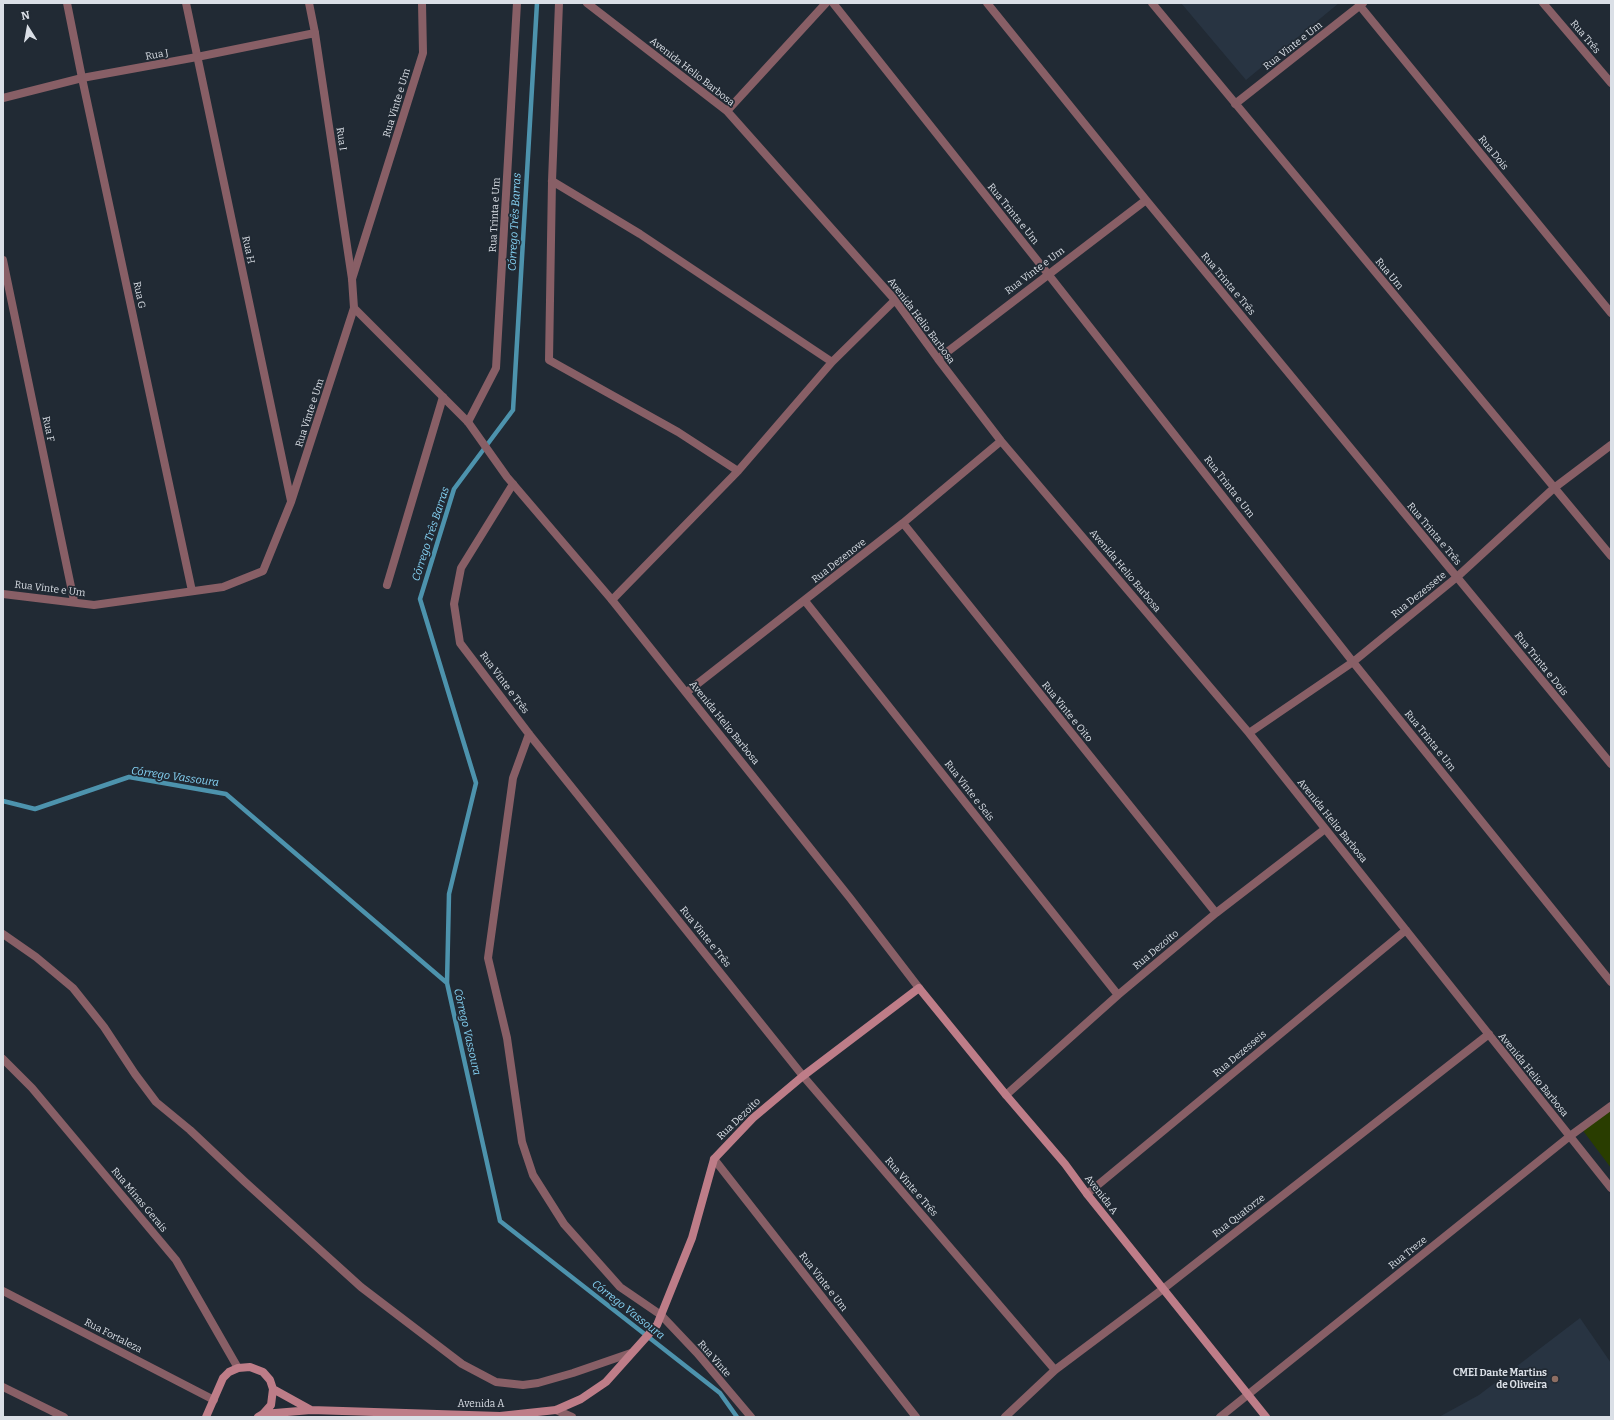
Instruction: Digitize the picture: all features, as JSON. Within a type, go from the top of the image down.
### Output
[{"type":"main road","name":"Rua Dezoito","points":[[657,1325],[692,1238],[714,1159],[753,1118],[803,1076],[919,988]]},
{"type":"main road","name":"Avenida A","points":[[919,988],[1006,1095],[1065,1164],[1087,1194],[1266,1417]]},
{"type":"main road","name":"Avenida A","points":[[260,1416],[311,1410],[500,1416],[556,1410],[582,1399],[606,1382],[657,1325]]},
{"type":"main road","name":"Avenida A","points":[[238,1368],[250,1367],[262,1372],[270,1380],[273,1389],[311,1410]]},
{"type":"main road","points":[[206,1417],[223,1378],[229,1372],[238,1368]]},
{"type":"main road","points":[[260,1416],[271,1404],[273,1389]]},
{"type":"street","name":"Rua G","points":[[67,3],[192,591]]},
{"type":"street","name":"Rua H","points":[[186,3],[292,502]]},
{"type":"street","name":"Rua I","points":[[309,3],[315,33],[352,279]]},
{"type":"street","name":"Rua Vinte e Um","points":[[3,594],[74,601],[94,605],[223,587],[263,570],[292,502],[354,308],[352,279],[423,53],[422,3]]},
{"type":"street","name":"Rua Trinta e Um","points":[[468,422],[496,368],[517,3]]},
{"type":"street","points":[[559,3],[552,182],[549,360],[678,432],[738,471]]},
{"type":"street","name":"Avenida Helio Barbosa","points":[[588,3],[727,111],[895,300],[1001,441],[1249,733],[1611,1188]]},
{"type":"street","points":[[727,111],[826,3]]},
{"type":"street","name":"Rua Trinta e Um","points":[[833,3],[1353,662],[1611,982]]},
{"type":"street","name":"Rua Trinta e Três","points":[[987,3],[1146,200],[1457,577]]},
{"type":"street","name":"Rua Um","points":[[1152,3],[1611,556]]},
{"type":"street","name":"Rua Três","points":[[1544,3],[1611,84]]},
{"type":"street","name":"Rua Vinte e Um","points":[[1235,104],[1362,4]]},
{"type":"street","name":"Rua Dois","points":[[1362,4],[1611,313]]},
{"type":"street","name":"Rua J","points":[[3,98],[82,78],[315,33]]},
{"type":"street","points":[[552,182],[640,234],[832,362]]},
{"type":"street","name":"Rua Vinte e Um","points":[[938,359],[1146,200]]},
{"type":"street","name":"Rua F","points":[[3,260],[74,601]]},
{"type":"street","points":[[612,600],[738,471],[832,362],[895,300]]},
{"type":"street","name":"Avenida Helio Barbosa","points":[[354,308],[468,422],[507,477],[612,600],[660,661],[687,692],[845,891],[919,988]]},
{"type":"street","points":[[387,585],[443,396]]},
{"type":"street","name":"Rua Dezenove","points":[[687,692],[903,523],[1001,441]]},
{"type":"street","name":"Rua Dezessete","points":[[1249,733],[1353,662],[1457,577],[1554,488],[1611,445]]},
{"type":"street","name":"Rua Vinte e Três","points":[[513,484],[462,568],[454,604],[460,643],[529,734],[803,1076],[1055,1370]]},
{"type":"street","name":"Rua Vinte e Oito","points":[[903,523],[1216,914]]},
{"type":"street","name":"Rua Trinta e Dois","points":[[1457,577],[1611,764]]},
{"type":"street","name":"Rua Vinte e Seis","points":[[805,601],[1118,995]]},
{"type":"street","name":"Rua Vinte","points":[[529,734],[513,778],[488,958],[507,1038],[522,1142],[533,1175],[564,1224],[620,1287],[660,1315],[697,1353],[751,1417]]},
{"type":"street","name":"Rua Dezoito","points":[[1006,1095],[1118,995],[1216,914],[1325,829]]},
{"type":"street","name":"Rua Dezesseis","points":[[1087,1194],[1406,930]]},
{"type":"street","points":[[3,934],[36,957],[73,988],[104,1027],[135,1074],[156,1102],[190,1130],[361,1287],[462,1364],[496,1382],[523,1386],[573,1373],[631,1353]]},
{"type":"street","name":"Rua Quatorze","points":[[1005,1417],[1055,1370],[1163,1289],[1489,1034]]},
{"type":"street","name":"Rua Minas Gerais","points":[[3,1060],[32,1088],[176,1260],[238,1368]]},
{"type":"street","name":"Rua Treze","points":[[1220,1417],[1570,1136],[1611,1106]]},
{"type":"street","name":"Rua Vinte e Um","points":[[714,1159],[916,1417]]},
{"type":"street","name":"Rua Fortaleza","points":[[3,1291],[214,1400]]},
{"type":"street","points":[[3,1387],[64,1417]]},
{"type":"street","points":[[556,1410],[572,1417]]},
{"type":"shaded area","points":[[1181,3],[1339,3],[1246,80]]},
{"type":"shaded area","name":"CMEI Dante Martins de Oliveira","points":[[1580,1318],[1611,1363],[1611,1417],[1439,1417],[1479,1395]]},
{"type":"green space","points":[[1611,1106],[1611,1168],[1581,1128]]},
{"type":"waterway","name":"Córrego Três Barras","points":[[537,3],[513,410],[454,489],[420,599],[476,783],[449,894],[447,983],[500,1221],[720,1393],[737,1417]]},
{"type":"waterway","name":"Córrego Vassoura","points":[[3,801],[35,809],[129,777],[226,794],[447,983]]},
{"type":"place","name":"CMEI Dante Martins de Oliveira","points":[[1555,1379]]}]
